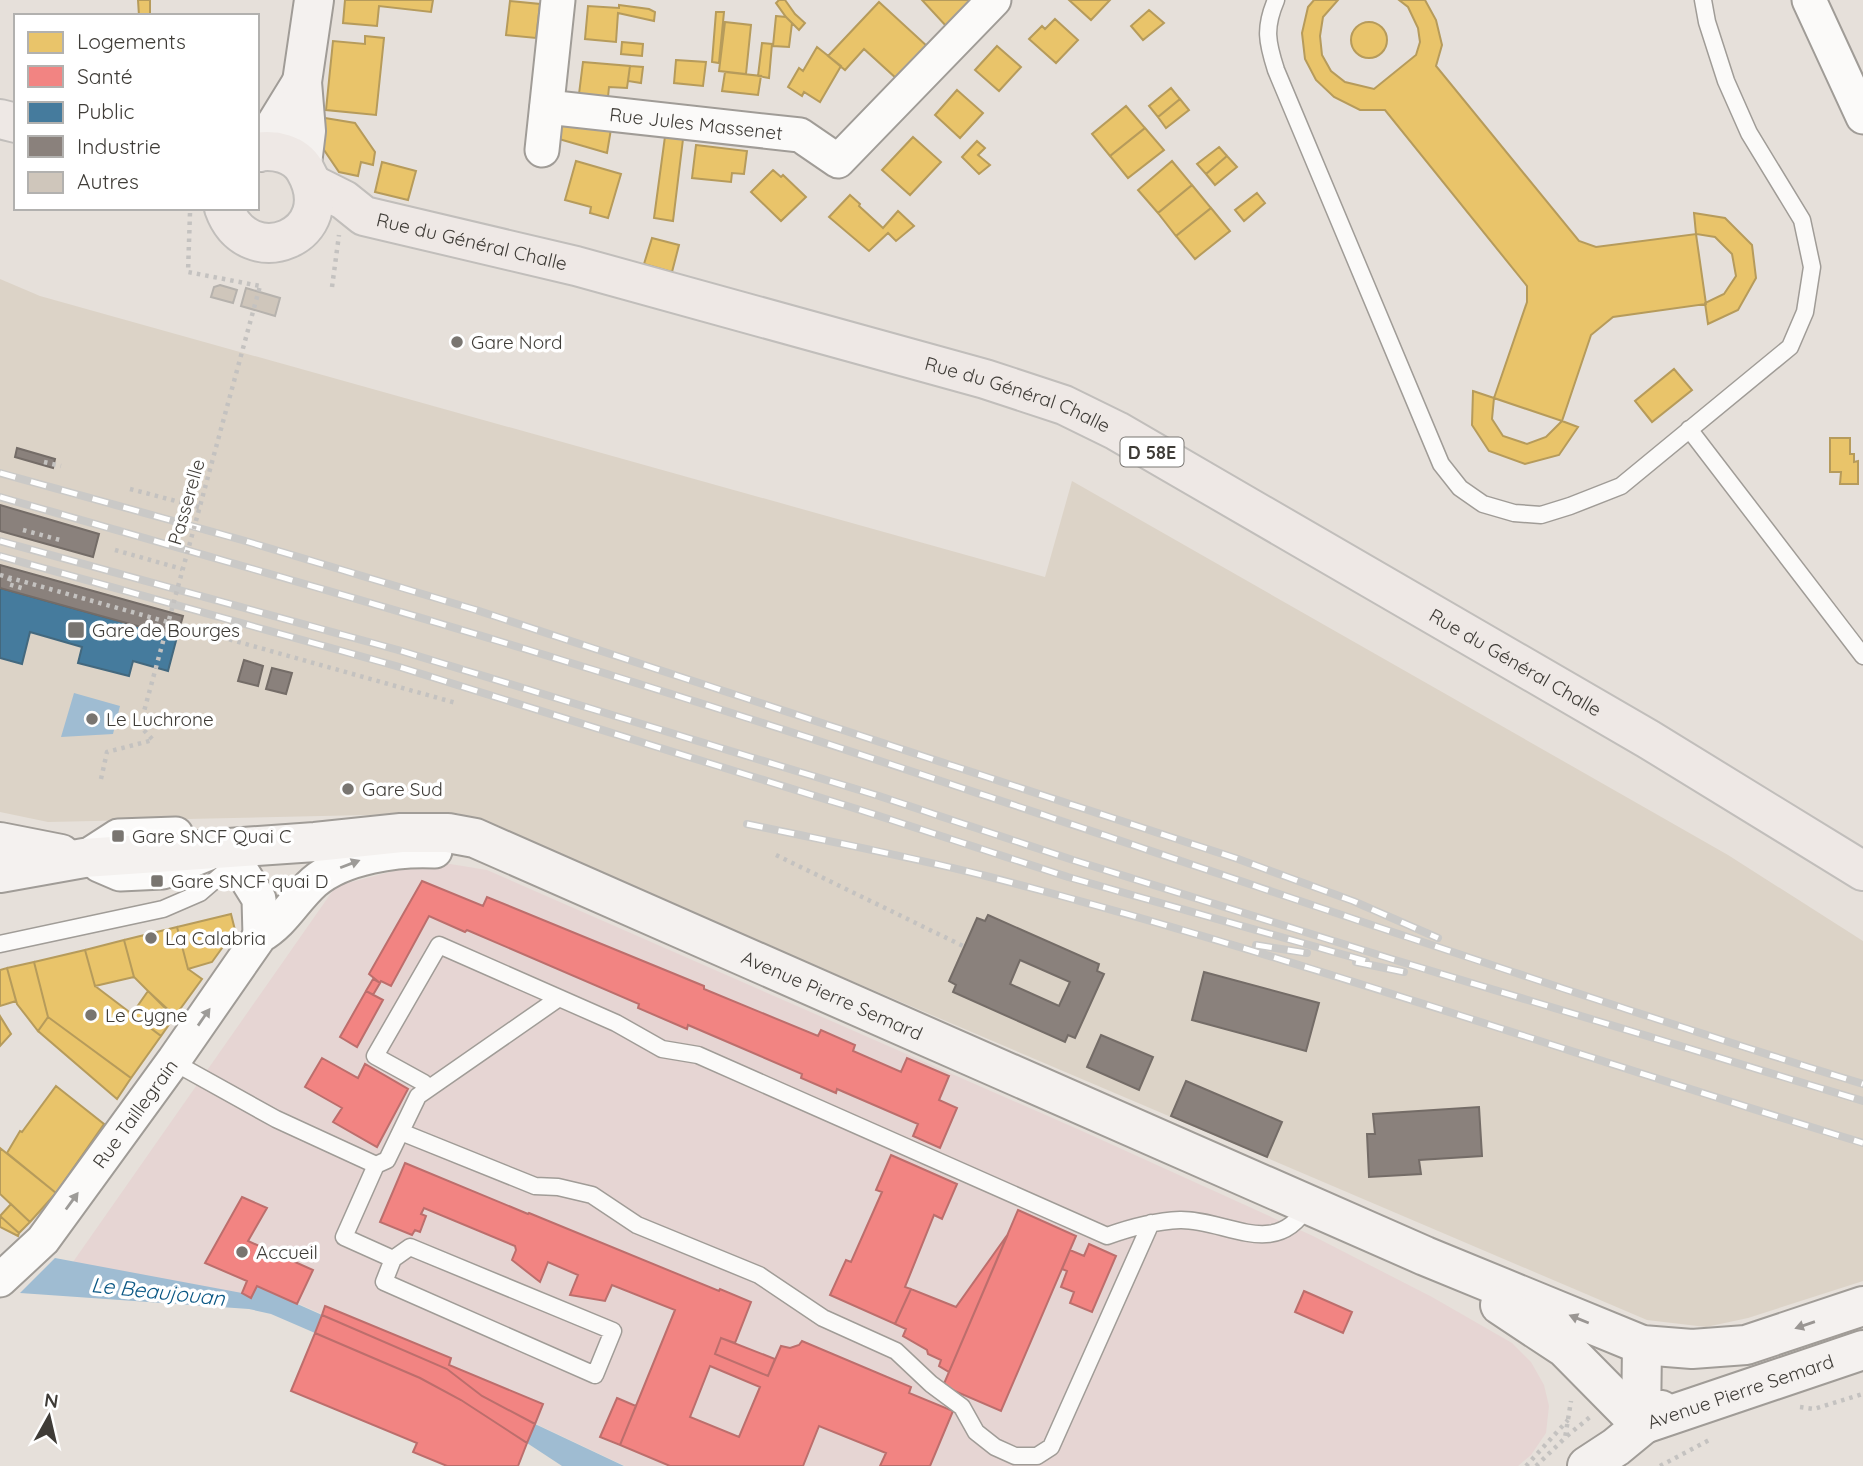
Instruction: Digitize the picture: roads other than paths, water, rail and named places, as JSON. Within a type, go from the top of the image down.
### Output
[{"type":"main road","points":[[225,210],[228,219],[239,232],[254,241],[271,243],[287,240],[299,232],[326,202],[307,123],[302,82],[314,0]]},
{"type":"main road","points":[[259,150],[302,82]]},
{"type":"main road","name":"Rue du Général Challe","points":[[259,152],[282,153],[326,202],[576,265],[985,379],[1064,405],[1117,431],[1648,739],[1863,871]]},
{"type":"main road","name":"Avenue Pierre Semard","points":[[0,873],[83,858],[230,852],[401,833],[448,833],[475,838],[1425,1256],[1642,1345],[1692,1349],[1746,1345],[1863,1306]]},
{"type":"main road","name":"Avenue Pierre Semard","points":[[0,842],[83,858]]},
{"type":"main road","name":"Avenue Pierre Semard","points":[[1425,1256],[1565,1348],[1641,1424],[1863,1350]]},
{"type":"main road","points":[[1641,1424],[1642,1345]]},
{"type":"main road","points":[[1587,1466],[1616,1447],[1641,1424],[1746,1345]]},
{"type":"street","points":[[542,150],[558,0]]},
{"type":"street","name":"Rue Jules Massenet","points":[[547,107],[800,135],[838,161],[994,0]]},
{"type":"street","points":[[1809,0],[1863,117]]},
{"type":"street","name":"Rue Taillegrain","points":[[0,1280],[43,1240],[260,936],[276,927],[316,881],[331,871],[366,858],[418,850],[479,853],[537,866]]},
{"type":"street","points":[[230,852],[259,899],[260,936]]},
{"type":"lane","points":[[1276,0],[1266,33],[1276,70],[1441,464],[1460,488],[1483,504],[1514,513],[1541,515],[1621,485],[1790,347],[1805,312],[1812,267],[1801,220],[1749,133],[1726,81],[1707,22],[1703,0]]},
{"type":"lane","points":[[1689,429],[1863,656]]},
{"type":"lane","points":[[0,944],[163,909],[200,893],[230,852]]},
{"type":"lane","points":[[424,1083],[375,1056],[439,945],[616,1023],[662,1049],[698,1055],[1107,1236],[1142,1224],[1183,1220],[1252,1235],[1282,1231],[1300,1219],[1309,1203]]},
{"type":"lane","points":[[393,1259],[344,1237],[376,1165],[387,1160],[418,1096],[559,998]]},
{"type":"lane","points":[[174,1060],[276,1119],[376,1165]]},
{"type":"lane","points":[[401,1132],[535,1186],[558,1187],[592,1195],[637,1225],[759,1275],[822,1318],[895,1351],[931,1384],[962,1407],[976,1432],[995,1447],[1016,1456],[1037,1456],[1051,1447],[1151,1223]]},
{"type":"lane","points":[[410,1247],[613,1331],[595,1375],[383,1282],[393,1259],[410,1247]]},
{"type":"water","points":[[74,693],[120,706],[113,734],[61,737]]},
{"type":"water","name":"Le Beaujouan","points":[[55,1258],[242,1293],[251,1298],[257,1286],[322,1315],[315,1333],[271,1314],[249,1309],[20,1293]]},
{"type":"water","points":[[535,1424],[624,1466],[562,1466],[527,1443]]},
{"type":"railway","points":[[0,473],[242,540],[476,610],[1238,859],[1353,901],[1438,938]]},
{"type":"railway","points":[[0,497],[436,622],[697,702],[1571,991],[1863,1084]]},
{"type":"railway","points":[[0,541],[398,650],[879,796],[1073,860],[1395,960],[1863,1101]]},
{"type":"railway","points":[[0,556],[396,666],[1068,877],[1366,961]]},
{"type":"railway","points":[[747,824],[956,869],[1207,937],[1863,1143]]},
{"type":"railway","points":[[1256,945],[1307,953]]},
{"type":"railway","points":[[1356,962],[1404,972]]},
{"type":"place","name":"Gare Nord","points":[[457,342]]},
{"type":"place","name":"Gare de Bourges","points":[[76,630]]},
{"type":"place","name":"Le Luchrone","points":[[92,719]]},
{"type":"place","name":"Gare Sud","points":[[348,789]]},
{"type":"place","name":"Gare SNCF Quai C","points":[[118,836]]},
{"type":"place","name":"Gare SNCF quai D","points":[[157,881]]},
{"type":"place","name":"La Calabria","points":[[151,938]]},
{"type":"place","name":"Le Cygne","points":[[91,1015]]},
{"type":"place","name":"Accueil","points":[[242,1252]]}]
